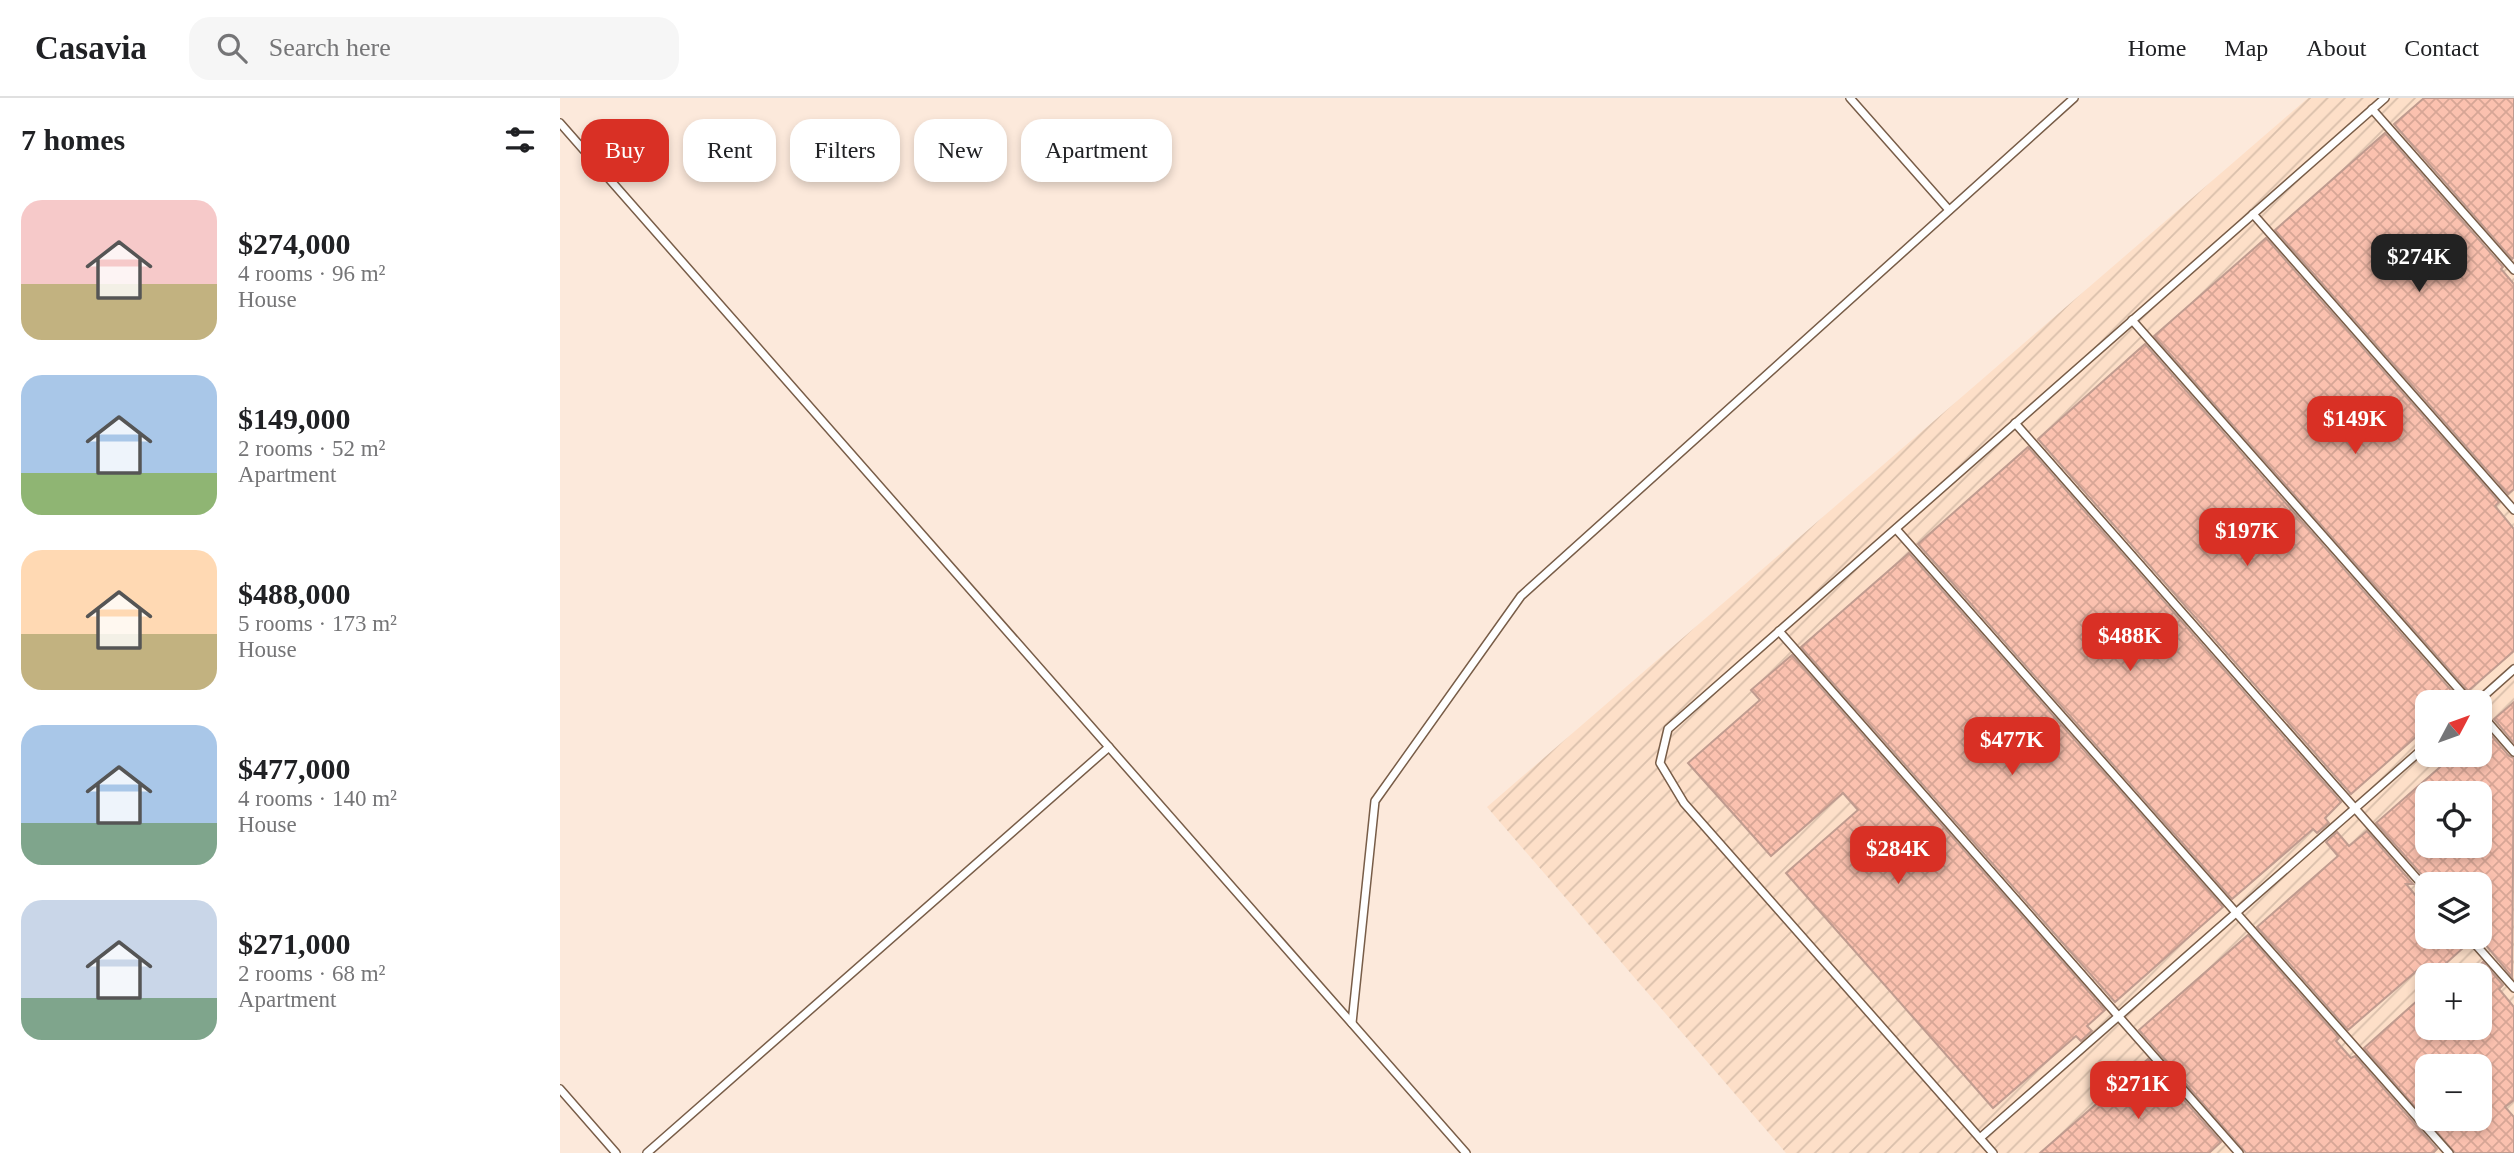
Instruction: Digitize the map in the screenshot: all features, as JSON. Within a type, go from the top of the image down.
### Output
[{"type":"lane","points":[[1850,98],[1949,210]]},
{"type":"lane","points":[[1352,1023],[1375,801],[1521,596],[2074,98]]},
{"type":"lane","points":[[1993,1153],[1684,803],[1660,763],[1668,729],[2385,98]]},
{"type":"lane","points":[[2372,109],[2514,270]]},
{"type":"lane","points":[[560,123],[1466,1153]]},
{"type":"lane","points":[[2253,214],[2514,510]]},
{"type":"lane","points":[[2132,320],[2459,690]]},
{"type":"lane","points":[[2015,423],[2415,876]]},
{"type":"lane","points":[[1896,529],[2449,1153]]},
{"type":"lane","points":[[1779,631],[2239,1153]]},
{"type":"lane","points":[[2490,690],[2514,669]]},
{"type":"lane","points":[[2492,727],[2514,752]]},
{"type":"lane","points":[[647,1153],[1109,747]]},
{"type":"lane","points":[[1980,1138],[2415,756]]},
{"type":"lane","points":[[2480,949],[2514,988]]},
{"type":"lane","points":[[560,1089],[616,1153]]},
{"type":"shaded area","points":[[2308,98],[2514,98],[2514,1153],[1786,1153],[1487,807]]},
{"type":"building","points":[[2424,98],[2514,98],[2512,259],[2394,124]]},
{"type":"building","points":[[2385,133],[2503,267],[2501,269],[2514,284],[2514,489],[2508,494],[2275,230]]},
{"type":"building","points":[[2266,238],[2499,502],[2495,506],[2514,529],[2514,651],[2467,690],[2154,336]]},
{"type":"building","points":[[2145,344],[2451,690],[2415,690],[2415,738],[2351,794],[2038,439]]},
{"type":"building","points":[[2028,447],[2341,802],[2325,818],[2329,823],[2317,833],[2313,829],[2232,899],[1918,544]]},
{"type":"building","points":[[1909,553],[2223,907],[2115,1002],[1801,647]]},
{"type":"building","points":[[1792,655],[2105,1010],[2087,1026],[2092,1031],[2081,1041],[2076,1036],[1993,1108],[1786,873],[1858,810],[1843,793],[1771,856],[1688,763],[1760,700],[1751,690]]},
{"type":"building","points":[[2514,702],[2514,743],[2494,719]]},
{"type":"building","points":[[2492,736],[2509,756],[2514,758],[2512,977],[2489,949],[2492,949],[2492,872],[2419,872],[2376,823],[2415,789],[2415,858],[2492,858],[2492,781],[2424,781],[2440,767],[2492,767]]},
{"type":"building","points":[[2367,831],[2413,884],[2406,884],[2415,895],[2415,949],[2462,949],[2446,963],[2415,963],[2415,972],[2348,1030],[2257,927],[2338,856],[2326,842],[2337,832],[2349,846]]},
{"type":"building","points":[[2248,935],[2339,1038],[2336,1041],[2351,1058],[2355,1056],[2415,1124],[2415,1131],[2421,1131],[2437,1149],[2433,1153],[2246,1153],[2139,1030]]},
{"type":"building","points":[[2492,972],[2503,985],[2499,989],[2514,1007],[2514,1100],[2505,1107],[2514,1117],[2514,1153],[2455,1153],[2436,1131],[2492,1131],[2492,1054],[2415,1054],[2415,1107],[2364,1048],[2415,1003],[2415,1040],[2492,1040]]},
{"type":"building","points":[[2148,1059],[2221,1142],[2209,1153],[2040,1153]]}]
